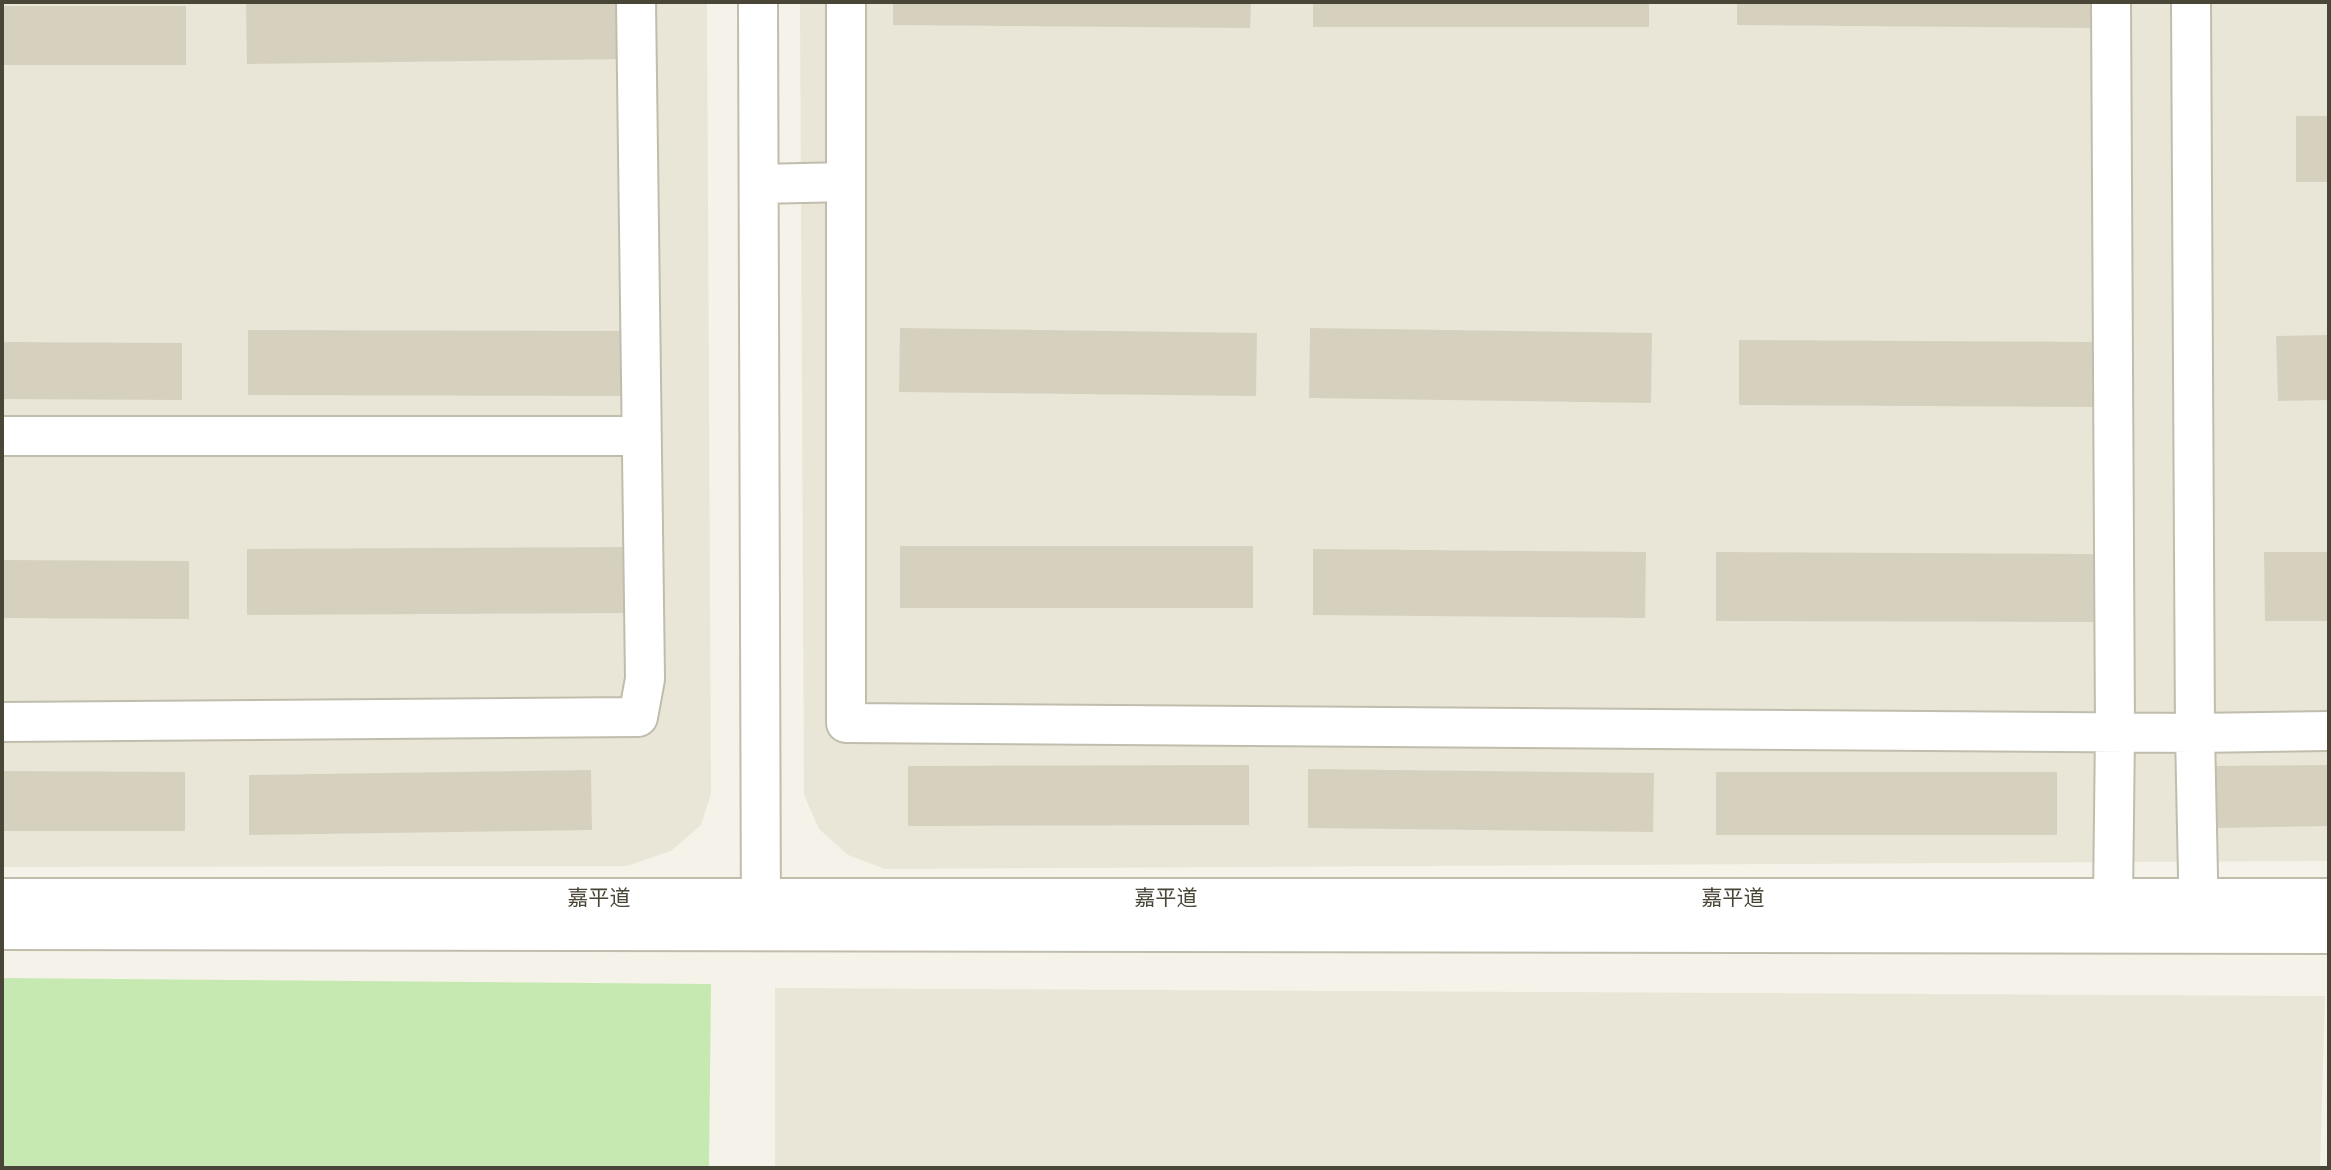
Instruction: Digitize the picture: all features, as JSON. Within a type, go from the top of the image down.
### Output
[{"type":"street","points":[[2,722],[638,717],[645,679],[636,2]]},
{"type":"street","points":[[758,2],[762,916]]},
{"type":"street","points":[[846,2],[846,723],[2195,733],[2329,731]]},
{"type":"street","points":[[2111,2],[2114,917]]},
{"type":"street","points":[[2191,2],[2195,733],[2199,916]]},
{"type":"street","points":[[759,184],[846,182]]},
{"type":"street","points":[[2,436],[641,436]]},
{"type":"street","name":"嘉平道","points":[[2,898],[762,916]]},
{"type":"street","name":"嘉平道","points":[[2,930],[762,916],[2199,916],[2329,898]]},
{"type":"street","name":"嘉平道","points":[[2199,916],[2329,934]]},
{"type":"shaded area","points":[[2,2],[707,2],[711,794],[701,825],[671,851],[627,866],[2,867]]},
{"type":"shaded area","points":[[800,2],[2329,2],[2329,861],[885,869],[848,855],[819,829],[804,795]]},
{"type":"shaded area","points":[[775,988],[2325,996],[2320,1168],[775,1168]]},
{"type":"green space","points":[[2,978],[711,984],[709,1168],[2,1168]]},
{"type":"building","points":[[246,2],[625,2],[626,59],[247,64]]},
{"type":"building","points":[[893,2],[1251,2],[1250,28],[893,25]]},
{"type":"building","points":[[1313,2],[1649,2],[1649,27],[1313,27]]},
{"type":"building","points":[[1737,2],[2093,2],[2093,28],[1737,25]]},
{"type":"building","points":[[2,6],[186,6],[186,65],[2,65]]},
{"type":"building","points":[[2296,116],[2329,116],[2329,182],[2296,182]]},
{"type":"building","points":[[900,328],[1257,333],[1256,396],[899,392]]},
{"type":"building","points":[[1310,328],[1652,333],[1651,403],[1309,398]]},
{"type":"building","points":[[248,330],[628,331],[627,396],[248,395]]},
{"type":"building","points":[[2329,335],[2329,400],[2278,401],[2276,336]]},
{"type":"building","points":[[1739,340],[2096,342],[2096,407],[1739,405]]},
{"type":"building","points":[[2,342],[182,343],[182,400],[2,399]]},
{"type":"building","points":[[900,546],[1253,546],[1253,608],[900,608]]},
{"type":"building","points":[[628,547],[628,613],[247,615],[247,549]]},
{"type":"building","points":[[1313,549],[1646,552],[1645,618],[1313,615]]},
{"type":"building","points":[[1716,552],[2095,554],[2094,622],[1716,621]]},
{"type":"building","points":[[2264,552],[2329,552],[2329,621],[2265,621]]},
{"type":"building","points":[[2,560],[189,561],[189,619],[2,618]]},
{"type":"building","points":[[1249,765],[1249,825],[908,826],[908,766]]},
{"type":"building","points":[[2329,765],[2329,826],[2216,828],[2215,766]]},
{"type":"building","points":[[1308,769],[1654,773],[1653,832],[1308,828]]},
{"type":"building","points":[[591,770],[592,830],[249,835],[249,775]]},
{"type":"building","points":[[2,771],[185,772],[185,831],[2,831]]},
{"type":"building","points":[[1716,772],[2057,772],[2057,835],[1716,835]]}]
